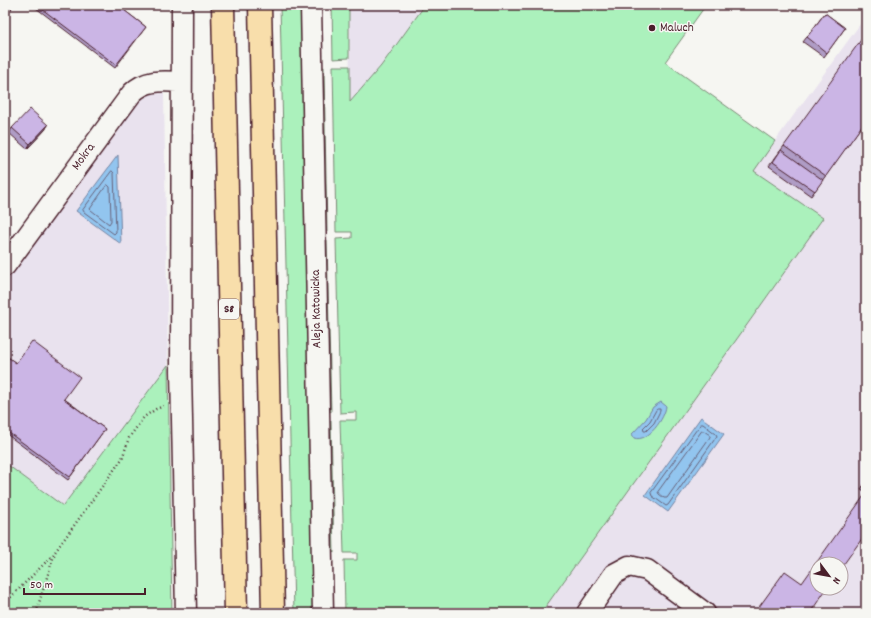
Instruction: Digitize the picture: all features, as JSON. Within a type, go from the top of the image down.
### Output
[{"type":"highway","name":"S8","points":[[223,5],[236,613]]},
{"type":"highway","points":[[260,5],[273,613]]},
{"type":"street","points":[[182,5],[181,371],[186,613]]},
{"type":"street","name":"Aleja Katowicka","points":[[311,5],[323,613]]},
{"type":"street","name":"Mokra","points":[[5,265],[132,93],[140,86],[150,82],[181,82]]},
{"type":"street","points":[[587,613],[614,574],[629,566],[647,570],[706,613]]},
{"type":"path","points":[[5,603],[55,552],[122,459],[129,438],[144,418],[156,409],[171,404],[182,405]]},
{"type":"path","points":[[37,613],[55,552]]},
{"type":"shaded area","points":[[349,5],[425,5],[381,66],[350,102]]},
{"type":"shaded area","points":[[866,16],[866,613],[541,613],[823,218],[753,171]]},
{"type":"shaded area","points":[[164,93],[168,365],[63,506],[5,463],[5,279],[136,103],[151,94]]},
{"type":"green space","points":[[280,5],[302,5],[315,613],[294,613]]},
{"type":"green space","points":[[332,5],[349,5],[349,58],[333,59]]},
{"type":"green space","points":[[425,5],[706,5],[665,62],[775,141],[754,171],[823,218],[541,613],[345,613],[344,560],[357,560],[357,553],[344,553],[340,420],[356,420],[356,412],[340,413],[336,239],[352,238],[352,232],[336,232],[333,66],[350,66],[350,102],[381,66]]},
{"type":"green space","points":[[324,67],[327,232],[325,230],[322,68]]},
{"type":"green space","points":[[327,240],[331,412],[328,410],[325,241]]},
{"type":"green space","points":[[168,365],[172,613],[5,613],[5,463],[63,506]]},
{"type":"green space","points":[[331,421],[334,553],[330,549],[328,423]]},
{"type":"water","points":[[118,155],[121,244],[76,211]]},
{"type":"water","points":[[661,402],[666,406],[663,417],[659,423],[645,437],[639,439],[634,438],[632,434],[646,419],[653,407]]},
{"type":"water","points":[[701,417],[724,434],[668,512],[645,495]]},
{"type":"building","points":[[5,5],[12,8],[5,17]]},
{"type":"building","points":[[38,5],[120,5],[120,7],[146,27],[116,65]]},
{"type":"building","points":[[825,13],[845,28],[827,53],[807,37]]},
{"type":"building","points":[[866,33],[866,120],[826,176],[784,146]]},
{"type":"building","points":[[30,109],[48,125],[30,144],[12,128]]},
{"type":"building","points":[[781,150],[823,180],[815,191],[773,162]]},
{"type":"building","points":[[32,341],[80,377],[64,399],[105,429],[70,477],[5,430],[5,355],[16,363]]},
{"type":"building","points":[[866,482],[866,489],[863,487]]},
{"type":"building","points":[[866,493],[866,533],[849,557],[821,556]]},
{"type":"building","points":[[785,571],[802,583],[809,573],[809,596],[822,596],[810,613],[767,613],[759,607]]},
{"type":"place","name":"Maluch","points":[[652,28]]}]
